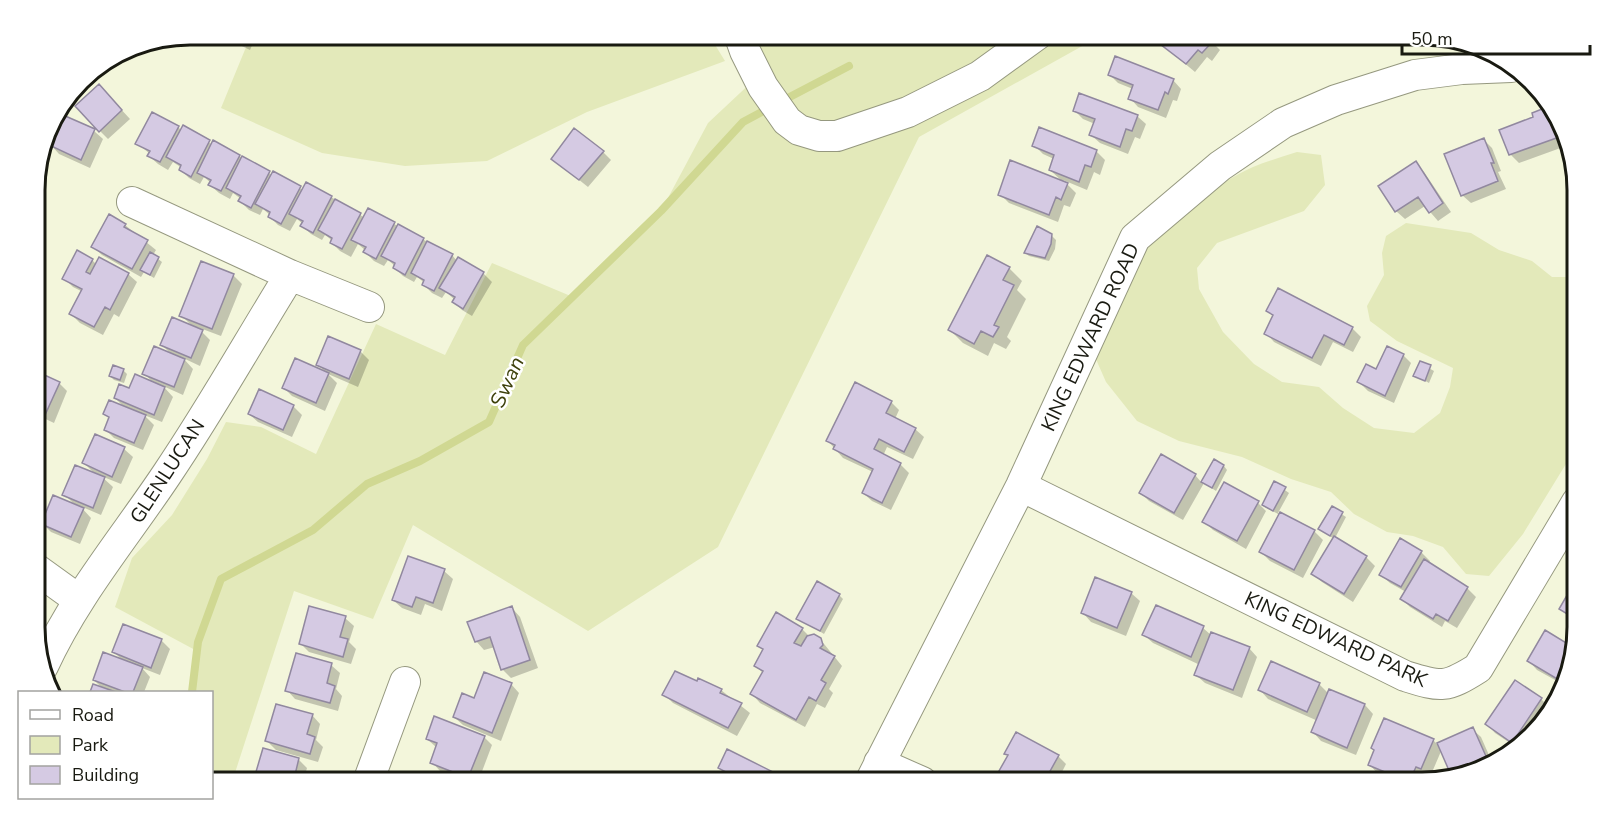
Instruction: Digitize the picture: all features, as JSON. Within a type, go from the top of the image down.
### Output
[{"type":"street","points":[[743,45],[763,87],[787,121],[799,130],[819,136],[837,136],[908,112],[980,76],[1023,45]]},
{"type":"street","name":"KING EDWARD ROAD","points":[[875,772],[1021,486],[1135,238],[1220,166],[1283,123],[1336,100],[1415,75],[1498,68]]},
{"type":"street","points":[[132,202],[290,275],[369,307]]},
{"type":"street","name":"GLENLUCAN","points":[[48,656],[57,636],[79,600],[168,472],[290,275]]},
{"type":"street","name":"KING EDWARD PARK","points":[[1021,486],[1405,676],[1437,685],[1458,681],[1478,668],[1567,519]]},
{"type":"street","points":[[45,575],[79,600]]},
{"type":"street","points":[[373,772],[405,682]]},
{"type":"green space","points":[[247,45],[715,45],[725,61],[587,112],[487,161],[405,166],[322,153],[221,108]]},
{"type":"green space","points":[[753,45],[1084,45],[919,137],[718,547],[588,631],[413,525],[373,619],[294,591],[235,772],[213,772],[213,691],[192,691],[197,651],[115,607],[132,558],[172,515],[207,459],[226,422],[261,427],[316,454],[376,324],[445,355],[492,263],[573,297],[661,211],[708,123],[756,78],[744,66]]},
{"type":"green space","points":[[1297,152],[1321,155],[1325,185],[1304,211],[1217,243],[1197,268],[1199,289],[1223,332],[1254,364],[1282,382],[1319,387],[1343,408],[1374,428],[1414,433],[1440,413],[1450,387],[1453,368],[1397,341],[1370,321],[1367,306],[1384,275],[1382,253],[1386,236],[1406,223],[1471,233],[1499,250],[1532,261],[1552,277],[1567,277],[1567,462],[1523,534],[1489,576],[1466,574],[1443,547],[1413,536],[1387,532],[1354,514],[1331,492],[1291,479],[1242,457],[1179,441],[1137,421],[1106,382],[1095,357],[1113,314],[1150,245],[1169,224],[1197,201],[1241,173]]},
{"type":"building","points":[[1161,45],[1209,45],[1202,53],[1198,50],[1186,64]]},
{"type":"building","points":[[1115,56],[1174,79],[1168,94],[1165,92],[1158,110],[1128,99],[1133,85],[1108,75]]},
{"type":"building","points":[[99,84],[122,110],[99,132],[75,106]]},
{"type":"building","points":[[1079,93],[1138,115],[1132,131],[1126,129],[1120,147],[1089,135],[1095,119],[1073,111]]},
{"type":"building","points":[[1542,109],[1557,138],[1509,155],[1499,130],[1533,117],[1532,113]]},
{"type":"building","points":[[152,112],[179,126],[160,162],[147,156],[150,151],[135,144]]},
{"type":"building","points":[[65,116],[95,129],[81,160],[52,146]]},
{"type":"building","points":[[183,125],[210,140],[191,177],[179,170],[181,165],[166,157]]},
{"type":"building","points":[[1039,127],[1097,150],[1091,167],[1085,165],[1079,182],[1049,170],[1054,155],[1032,146]]},
{"type":"building","points":[[574,128],[604,151],[579,180],[551,159]]},
{"type":"building","points":[[1484,138],[1498,181],[1461,196],[1444,154]]},
{"type":"building","points":[[213,140],[240,155],[221,191],[208,185],[211,180],[197,173]]},
{"type":"building","points":[[242,156],[270,171],[251,208],[238,201],[241,196],[226,188]]},
{"type":"building","points":[[1010,160],[1068,183],[1061,200],[1056,197],[1049,215],[998,195]]},
{"type":"building","points":[[1416,161],[1443,203],[1429,213],[1418,197],[1395,212],[1378,186]]},
{"type":"building","points":[[273,171],[301,186],[281,224],[268,217],[270,212],[255,204]]},
{"type":"building","points":[[306,182],[332,196],[313,233],[300,226],[303,221],[289,214]]},
{"type":"building","points":[[335,199],[361,213],[342,249],[330,243],[332,238],[318,230]]},
{"type":"building","points":[[368,208],[395,222],[376,259],[363,252],[366,247],[351,240]]},
{"type":"building","points":[[109,214],[126,224],[124,227],[148,240],[132,269],[91,247]]},
{"type":"building","points":[[398,224],[424,238],[405,275],[393,268],[395,263],[381,256]]},
{"type":"building","points":[[1037,226],[1052,234],[1051,244],[1045,258],[1024,253]]},
{"type":"building","points":[[427,241],[453,254],[434,291],[422,285],[424,280],[411,273]]},
{"type":"building","points":[[77,250],[93,259],[86,272],[90,274],[99,257],[129,273],[110,310],[105,307],[94,327],[69,314],[82,289],[62,279]]},
{"type":"building","points":[[150,252],[159,257],[150,275],[140,270]]},
{"type":"building","points":[[987,255],[1010,267],[1003,280],[1014,285],[994,325],[999,327],[993,337],[981,331],[974,344],[948,330]]},
{"type":"building","points":[[458,257],[484,272],[463,309],[452,302],[455,297],[439,288]]},
{"type":"building","points":[[201,261],[234,274],[212,329],[179,316]]},
{"type":"building","points":[[1278,288],[1353,327],[1344,345],[1324,335],[1312,358],[1264,334],[1273,315],[1266,311]]},
{"type":"building","points":[[172,317],[203,330],[191,358],[160,345]]},
{"type":"building","points":[[328,336],[361,350],[349,379],[316,365]]},
{"type":"building","points":[[154,346],[185,359],[174,387],[142,374]]},
{"type":"building","points":[[1387,346],[1404,354],[1385,396],[1357,382],[1366,364],[1376,369]]},
{"type":"building","points":[[295,358],[329,373],[316,403],[282,388]]},
{"type":"building","points":[[1420,361],[1431,365],[1425,381],[1413,376]]},
{"type":"building","points":[[113,365],[124,369],[120,380],[109,376]]},
{"type":"building","points":[[135,374],[165,387],[154,415],[114,398],[119,384],[129,388]]},
{"type":"building","points":[[45,375],[60,382],[45,415]]},
{"type":"building","points":[[855,382],[892,401],[886,413],[916,428],[904,452],[879,439],[874,449],[901,463],[882,503],[862,493],[873,469],[833,449],[835,445],[826,441]]},
{"type":"building","points":[[259,389],[294,405],[283,430],[248,414]]},
{"type":"building","points":[[109,400],[146,415],[134,443],[104,430],[109,417],[103,414]]},
{"type":"building","points":[[95,434],[125,447],[112,477],[82,463]]},
{"type":"building","points":[[1161,454],[1196,474],[1174,513],[1139,493]]},
{"type":"building","points":[[1214,459],[1224,465],[1212,488],[1201,482]]},
{"type":"building","points":[[75,465],[105,477],[93,508],[62,495]]},
{"type":"building","points":[[1274,481],[1286,487],[1273,511],[1262,505]]},
{"type":"building","points":[[1224,482],[1259,501],[1237,541],[1202,522]]},
{"type":"building","points":[[53,495],[84,508],[71,537],[45,526],[45,514]]},
{"type":"building","points":[[1332,506],[1343,512],[1330,536],[1318,529]]},
{"type":"building","points":[[1280,512],[1315,530],[1294,570],[1259,552]]},
{"type":"building","points":[[1334,536],[1367,556],[1344,594],[1311,574]]},
{"type":"building","points":[[1400,538],[1422,551],[1401,587],[1379,575]]},
{"type":"building","points":[[408,556],[445,569],[433,603],[416,597],[412,607],[392,600]]},
{"type":"building","points":[[1424,559],[1468,587],[1448,621],[1436,614],[1433,619],[1400,599]]},
{"type":"building","points":[[1095,577],[1132,592],[1117,628],[1081,613]]},
{"type":"building","points":[[817,581],[840,594],[820,631],[796,619]]},
{"type":"building","points":[[1567,595],[1567,614],[1559,609]]},
{"type":"building","points":[[1156,605],[1204,626],[1191,657],[1142,635]]},
{"type":"building","points":[[309,606],[346,616],[340,637],[348,639],[343,657],[299,644]]},
{"type":"building","points":[[512,606],[530,660],[501,670],[490,637],[475,642],[467,622]]},
{"type":"building","points":[[776,612],[803,628],[794,643],[801,646],[807,636],[814,634],[821,638],[823,645],[820,648],[835,656],[821,680],[826,683],[816,701],[809,697],[796,720],[750,694],[763,671],[754,666],[763,649],[757,646]]},
{"type":"building","points":[[123,624],[162,639],[151,668],[112,652]]},
{"type":"building","points":[[1545,630],[1566,643],[1557,679],[1527,661]]},
{"type":"building","points":[[1211,632],[1250,647],[1233,690],[1194,675]]},
{"type":"building","points":[[103,652],[143,667],[133,691],[122,691],[93,680]]},
{"type":"building","points":[[296,653],[332,663],[327,683],[335,686],[330,703],[285,691]]},
{"type":"building","points":[[1271,661],[1320,683],[1307,712],[1258,690]]},
{"type":"building","points":[[675,671],[722,689],[720,693],[742,703],[728,728],[662,695]]},
{"type":"building","points":[[484,672],[512,683],[492,733],[453,717],[462,693],[474,698]]},
{"type":"building","points":[[1515,680],[1542,698],[1516,736],[1510,741],[1485,724]]},
{"type":"building","points":[[93,684],[113,691],[90,691]]},
{"type":"building","points":[[1329,689],[1365,704],[1347,748],[1311,732]]},
{"type":"building","points":[[276,704],[313,714],[307,734],[315,737],[310,754],[265,741]]},
{"type":"building","points":[[434,716],[485,736],[470,772],[453,772],[430,763],[437,743],[426,739]]},
{"type":"building","points":[[1384,718],[1434,739],[1421,769],[1416,767],[1414,772],[1385,772],[1368,765],[1374,750],[1371,748]]},
{"type":"building","points":[[1473,727],[1486,757],[1448,769],[1437,743]]},
{"type":"building","points":[[1016,732],[1059,755],[1050,772],[1001,772],[999,771],[1008,755],[1004,754]]},
{"type":"building","points":[[263,748],[299,758],[296,772],[256,772]]},
{"type":"building","points":[[727,749],[773,772],[726,772],[718,768]]},
{"type":"waterway","name":"Swan","points":[[782,101],[849,66]]},
{"type":"waterway","name":"Swan","points":[[192,691],[198,642],[221,579],[313,530],[367,484],[420,461],[489,422],[523,345],[661,211],[743,122],[771,107]]}]
